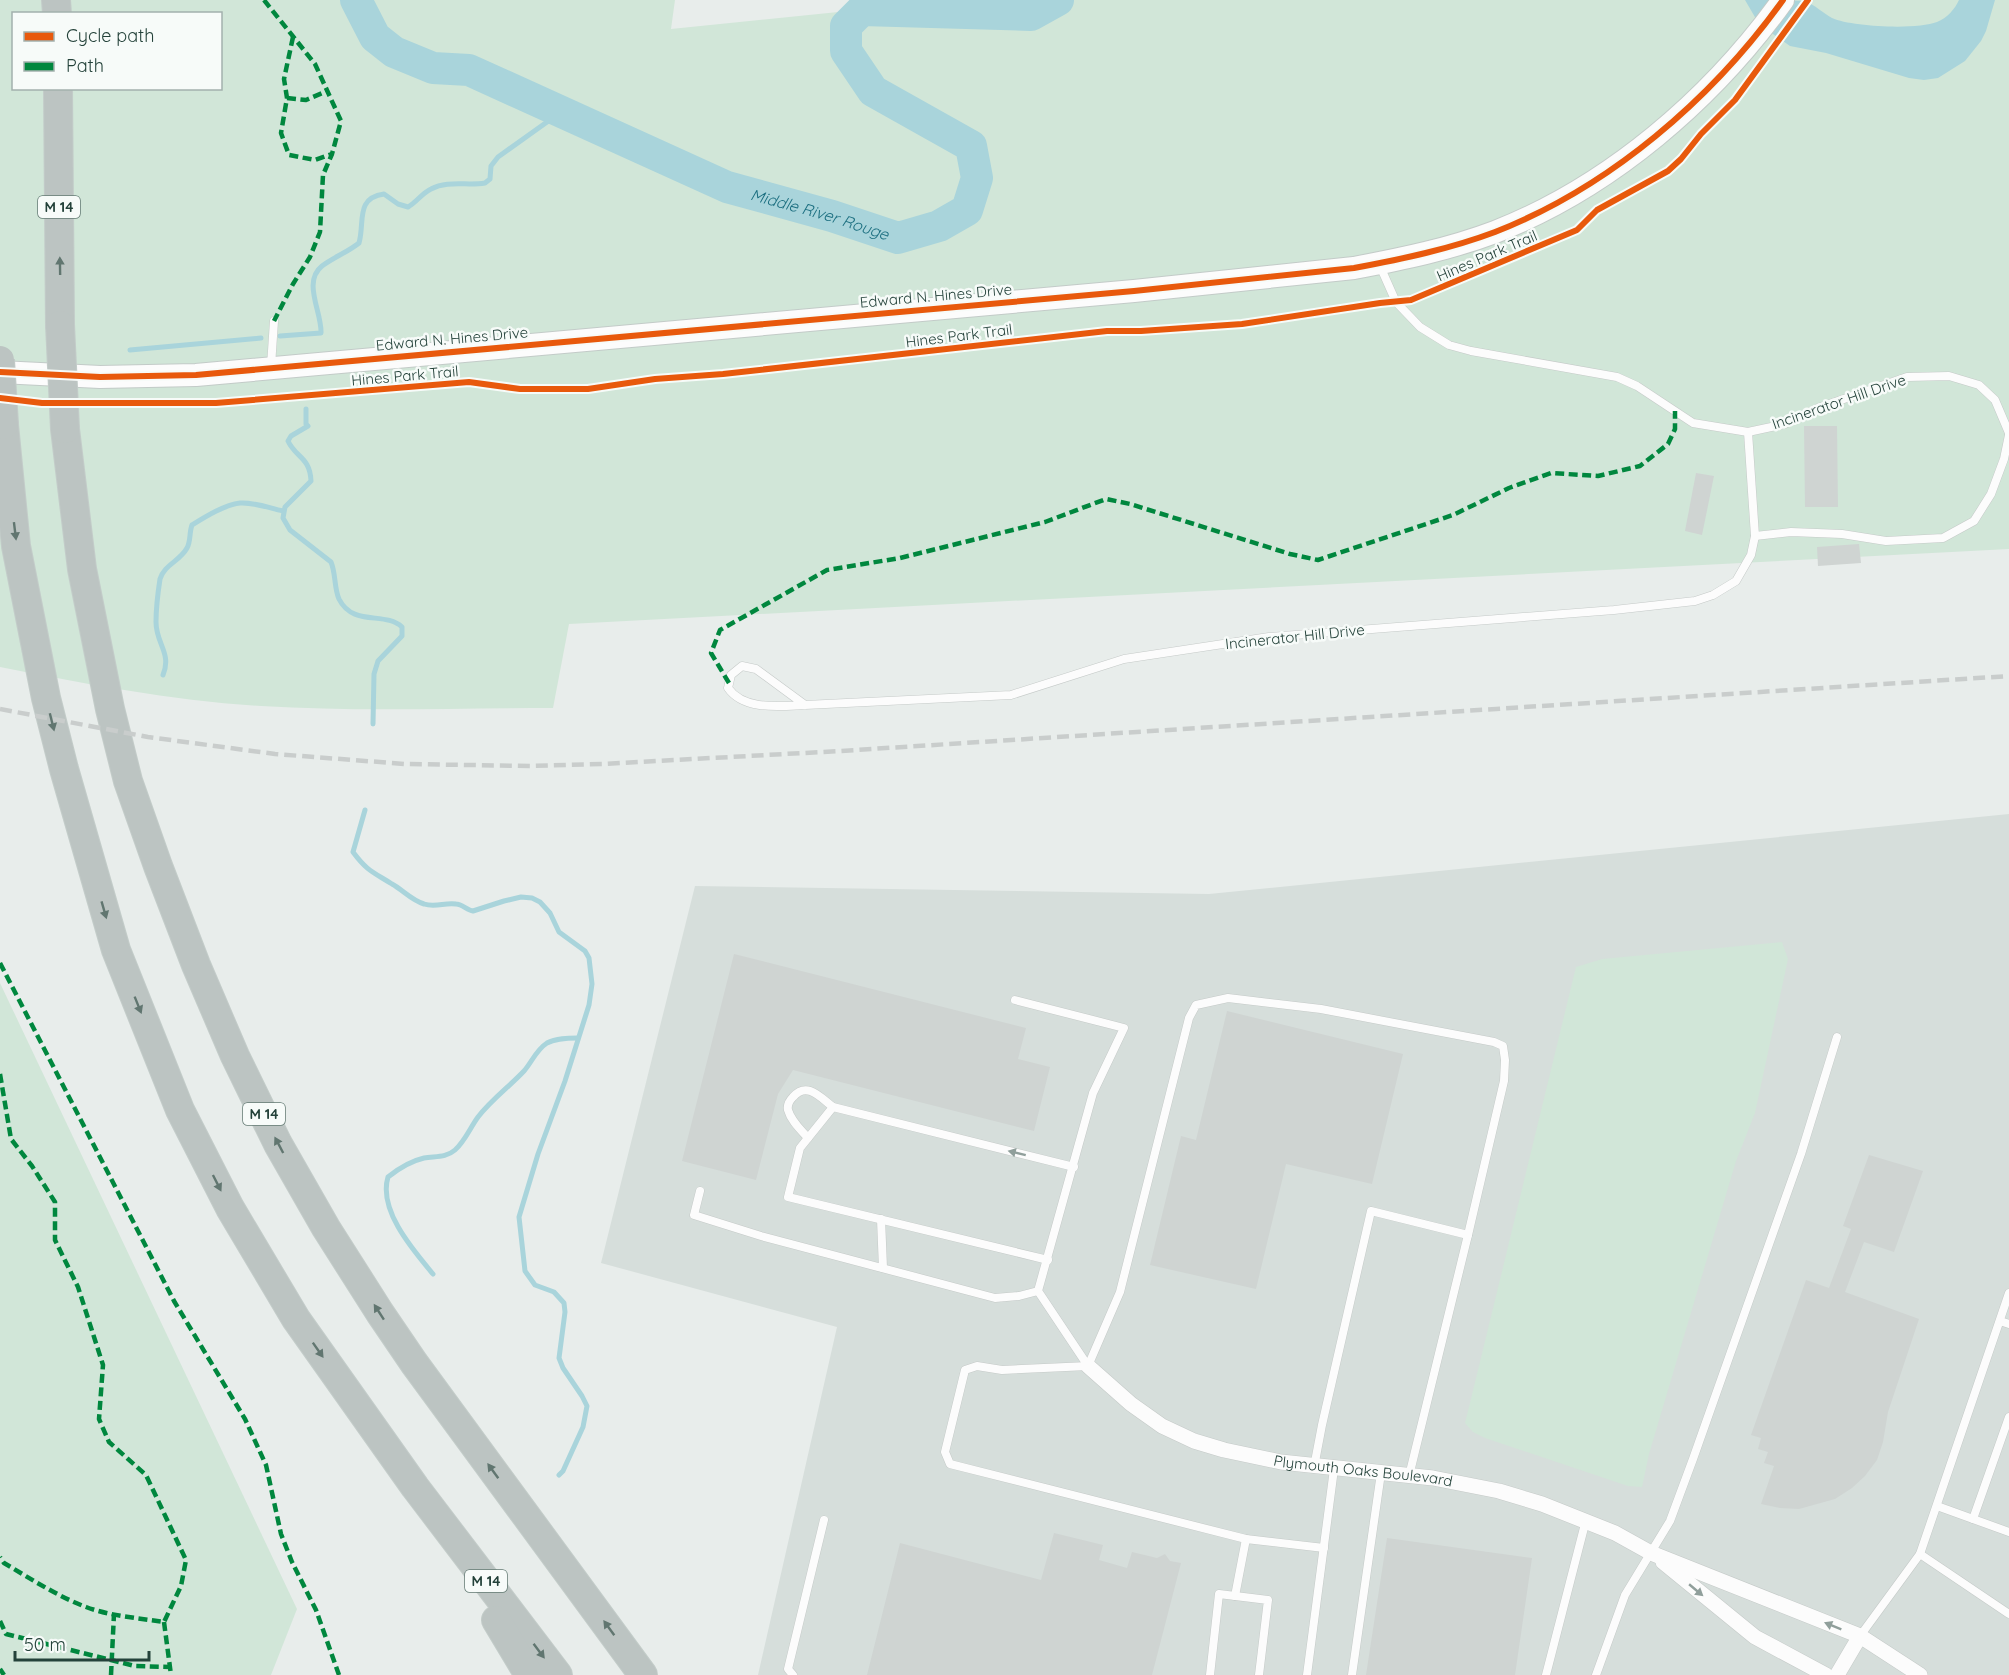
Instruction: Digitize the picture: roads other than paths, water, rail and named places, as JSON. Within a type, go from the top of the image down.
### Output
[{"type":"highway","name":"M 14","points":[[58,90],[60,325],[65,429],[82,569],[110,709],[128,782],[196,965],[235,1056],[278,1144],[320,1219],[414,1363],[643,1675]]},
{"type":"highway","name":"M 14","points":[[0,360],[16,546],[46,698],[72,800],[116,951],[180,1110],[230,1208],[296,1319],[415,1487],[558,1675]]},
{"type":"highway","points":[[415,1487],[529,1675]]},
{"type":"street","name":"Edward N. Hines Drive","points":[[0,372],[100,377],[196,375],[1134,291],[1354,268],[1380,263],[1441,249],[1495,232],[1546,210],[1607,171],[1674,121],[1735,62],[1783,0]]},
{"type":"street","name":"Plymouth Oaks Boulevard","points":[[1088,1366],[1131,1404],[1162,1426],[1194,1441],[1281,1462],[1433,1478],[1499,1491],[1542,1504],[1615,1533],[1651,1553],[1860,1636],[1920,1675]]},
{"type":"street","name":"Plymouth Oaks Boulevard","points":[[1651,1553],[1755,1637],[1826,1675]]},
{"type":"street","points":[[1837,1675],[1860,1636]]},
{"type":"lane","name":"Incinerator Hill Drive","points":[[1380,263],[1396,302],[1420,327],[1449,345],[1617,377],[1637,386],[1693,423],[1748,432],[1785,424],[1818,408],[1907,377],[1949,376],[1980,385],[1995,400],[2009,434],[2004,459],[1991,494],[1974,521],[1943,538],[1886,542],[1842,534],[1791,531],[1755,536]]},
{"type":"lane","points":[[271,368],[274,321]]},
{"type":"lane","name":"Incinerator Hill Drive","points":[[805,705],[756,669],[742,666],[731,675],[728,688],[735,698],[763,706],[805,705],[1011,695],[1124,659],[1269,637],[1614,610],[1695,601],[1713,595],[1736,581],[1751,555],[1755,536],[1748,432]]},
{"type":"lane","points":[[1088,1366],[1120,1292],[1189,1018],[1196,1005],[1228,998],[1321,1009],[1494,1042],[1503,1046],[1504,1081],[1409,1476]]},
{"type":"lane","points":[[1015,1000],[1124,1028],[1093,1093],[1038,1291]]},
{"type":"lane","points":[[1596,1675],[1625,1595],[1670,1521],[1801,1154],[1837,1037]]},
{"type":"lane","points":[[808,1138],[788,1110],[788,1103],[802,1090],[811,1090],[833,1107],[1074,1167]]},
{"type":"lane","points":[[833,1107],[800,1148],[788,1197],[1048,1260]]},
{"type":"lane","points":[[700,1191],[694,1215],[761,1236],[995,1298],[1019,1296],[1038,1291]]},
{"type":"lane","points":[[1314,1467],[1371,1211],[1468,1235]]},
{"type":"lane","points":[[880,1219],[883,1268]]},
{"type":"lane","points":[[1038,1291],[1088,1366]]},
{"type":"lane","points":[[1860,1636],[1920,1554],[2009,1293]]},
{"type":"lane","points":[[2000,1321],[2009,1324]]},
{"type":"lane","points":[[1088,1366],[1002,1370],[977,1365],[965,1370],[945,1452],[950,1464],[1246,1539],[1324,1548]]},
{"type":"lane","points":[[1972,1519],[2009,1417]]},
{"type":"lane","points":[[1307,1675],[1334,1469]]},
{"type":"lane","points":[[1352,1675],[1381,1473]]},
{"type":"lane","points":[[1937,1506],[2009,1532]]},
{"type":"lane","points":[[793,1675],[788,1669],[824,1520]]},
{"type":"lane","points":[[1546,1675],[1586,1520]]},
{"type":"lane","points":[[1235,1596],[1246,1539]]},
{"type":"lane","points":[[1920,1554],[2009,1614]]},
{"type":"lane","points":[[1210,1675],[1220,1594],[1268,1600],[1259,1675]]},
{"type":"water","points":[[1745,0],[1805,1],[1841,21],[1900,27],[1937,22],[1950,13],[1959,0],[1995,0],[1986,31],[1965,61],[1938,78],[1924,80],[1909,78],[1826,53],[1790,46],[1759,24]]},
{"type":"waterway","name":"Middle River Rouge","points":[[356,0],[375,37],[394,52],[433,68],[469,70],[727,187],[832,216],[898,238],[939,226],[967,210],[977,178],[971,146],[873,91],[846,51],[846,26],[862,10],[1031,15],[1058,0]]},
{"type":"waterway","points":[[280,336],[321,333],[313,289],[316,273],[322,266],[359,243],[363,212],[369,200],[384,194],[398,204],[408,207],[437,186],[485,183],[490,179],[491,166],[498,157],[561,112]]},
{"type":"waterway","points":[[130,350],[261,338]]},
{"type":"waterway","points":[[306,409],[308,426],[291,436],[288,441],[308,467],[311,481],[285,507],[283,518],[290,530],[331,562],[337,595],[345,608],[352,613],[395,622],[402,627],[402,636],[378,661],[374,674],[373,724]]},
{"type":"waterway","points":[[163,675],[166,661],[156,622],[160,579],[165,570],[187,548],[192,525],[221,509],[240,503],[256,504],[283,511]]},
{"type":"waterway","points":[[365,810],[353,852],[371,871],[419,902],[428,905],[458,904],[473,911],[521,897],[532,898],[540,902],[550,913],[559,932],[585,951],[589,958],[592,984],[589,1005],[519,1217],[525,1271],[535,1285],[554,1292],[564,1303],[565,1312],[559,1358],[587,1406],[583,1427],[559,1475]]},
{"type":"waterway","points":[[433,1274],[399,1229],[388,1203],[386,1190],[388,1177],[414,1161],[452,1153],[462,1143],[483,1111],[524,1071],[543,1046],[558,1039],[578,1038]]},
{"type":"railway","points":[[0,709],[148,737],[275,754],[405,764],[531,766],[840,751],[2009,676]]}]
